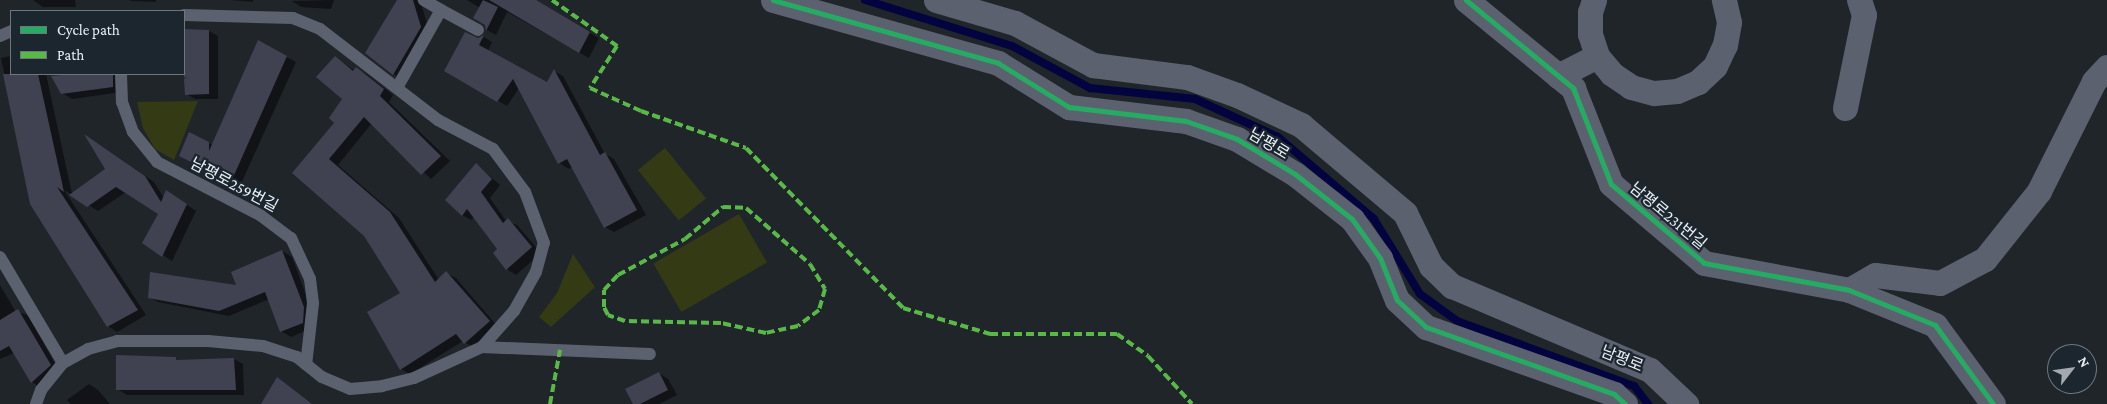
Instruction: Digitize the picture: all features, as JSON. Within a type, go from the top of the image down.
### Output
[{"type":"street","name":"남평로","points":[[773,0],[998,63],[1069,106],[1186,121],[1237,139],[1295,174],[1352,219],[1380,258],[1397,300],[1426,327],[1614,394],[1625,404]]},
{"type":"street","name":"남평로","points":[[936,0],[1015,23],[1093,65],[1187,77],[1237,95],[1301,125],[1405,213],[1431,266],[1452,286],[1650,370],[1686,404]]},
{"type":"street","name":"남평로231번길","points":[[1466,0],[1573,88],[1611,184],[1704,263],[1849,290],[1935,325],[1993,404]]},
{"type":"street","points":[[1594,0],[1590,12],[1590,34],[1597,56],[1612,74],[1631,87],[1654,93],[1677,92],[1698,82],[1715,66],[1722,52],[1729,22],[1724,0]]},
{"type":"street","points":[[1845,108],[1864,15],[1859,0]]},
{"type":"street","points":[[1558,76],[1597,56]]},
{"type":"street","points":[[1849,290],[1875,275],[1940,283],[1985,259],[2039,191],[2094,81],[2107,67]]},
{"type":"lane","points":[[424,0],[478,30]]},
{"type":"lane","points":[[398,86],[441,10]]},
{"type":"lane","points":[[36,404],[41,390],[63,363],[88,349],[117,341],[164,341],[263,346],[297,357],[322,377],[350,389],[382,386],[414,378],[482,347],[514,311],[536,272],[544,243],[525,192],[493,149],[438,120],[398,86],[320,29],[293,18],[185,15]]},
{"type":"lane","name":"남평로259번길","points":[[121,75],[122,102],[133,132],[157,162],[260,215],[291,238],[310,279],[313,303],[306,364]]},
{"type":"lane","points":[[0,257],[63,363]]},
{"type":"lane","points":[[482,347],[650,354]]},
{"type":"green space","points":[[198,101],[174,160],[155,149],[143,128],[137,102]]},
{"type":"green space","points":[[665,148],[706,199],[679,221],[638,170]]},
{"type":"green space","points":[[739,214],[767,262],[681,312],[653,264]]},
{"type":"green space","points":[[573,254],[595,287],[551,327],[539,317],[557,293]]},
{"type":"building","points":[[397,0],[413,0],[421,27],[393,75],[365,53]]},
{"type":"building","points":[[483,0],[498,7],[486,31],[485,25],[473,18]]},
{"type":"building","points":[[489,0],[536,0],[590,32],[579,53]]},
{"type":"building","points":[[185,29],[209,30],[209,94],[185,95],[184,79],[188,77],[184,78]]},
{"type":"building","points":[[465,32],[478,38],[484,35],[479,45],[547,82],[554,69],[600,155],[605,152],[637,210],[604,228],[567,159],[558,164],[513,79],[497,102],[444,71]]},
{"type":"building","points":[[258,40],[287,56],[231,182],[179,156],[189,132],[209,142],[209,151]]},
{"type":"building","points":[[335,56],[353,71],[356,67],[384,89],[380,96],[441,156],[421,175],[364,117],[329,159],[390,212],[435,282],[446,271],[490,321],[464,344],[456,334],[400,370],[367,312],[400,293],[364,236],[292,173],[334,123],[329,118],[342,99],[316,77]]},
{"type":"building","points":[[3,74],[38,75],[64,192],[57,187],[138,310],[107,327],[30,204]]},
{"type":"building","points":[[113,75],[113,87],[61,94],[51,76]]},
{"type":"building","points":[[84,134],[145,176],[161,202],[166,190],[187,204],[162,257],[142,243],[158,214],[116,187],[87,207],[69,195],[105,169]]},
{"type":"building","points":[[476,163],[492,179],[481,192],[503,223],[508,218],[532,247],[506,270],[493,253],[497,249],[467,209],[462,216],[445,200]]},
{"type":"building","points":[[282,250],[304,307],[303,323],[280,332],[265,292],[219,311],[148,298],[150,272],[236,285],[231,272]]},
{"type":"building","points":[[18,309],[51,365],[31,383],[9,346],[0,351],[0,320]]},
{"type":"building","points":[[116,355],[176,357],[176,360],[234,358],[236,390],[116,390]]},
{"type":"building","points":[[659,372],[668,390],[640,404],[633,404],[625,389]]},
{"type":"building","points":[[277,377],[312,404],[261,404]]},
{"type":"waterway","points":[[865,0],[1012,46],[1090,88],[1195,99],[1278,137],[1374,219],[1420,294],[1457,321],[1634,386],[1648,404]]},
{"type":"marked path","points":[[552,0],[617,46],[590,88],[641,111],[746,148],[903,308],[990,334],[1117,334],[1148,356],[1192,404]]},
{"type":"marked path","points":[[723,207],[746,208],[810,264],[825,289],[819,310],[798,326],[766,333],[721,323],[625,321],[608,315],[604,307],[604,290],[618,275],[685,239],[723,207]]},
{"type":"marked path","points":[[550,404],[560,350]]},
{"type":"cycle path","points":[[773,0],[998,63],[1069,107],[1186,121],[1237,139],[1295,174],[1352,219],[1380,258],[1397,300],[1426,327],[1614,394],[1625,404]]},
{"type":"cycle path","points":[[1466,0],[1573,88],[1611,184],[1704,263],[1849,290],[1935,325],[1993,404]]}]
